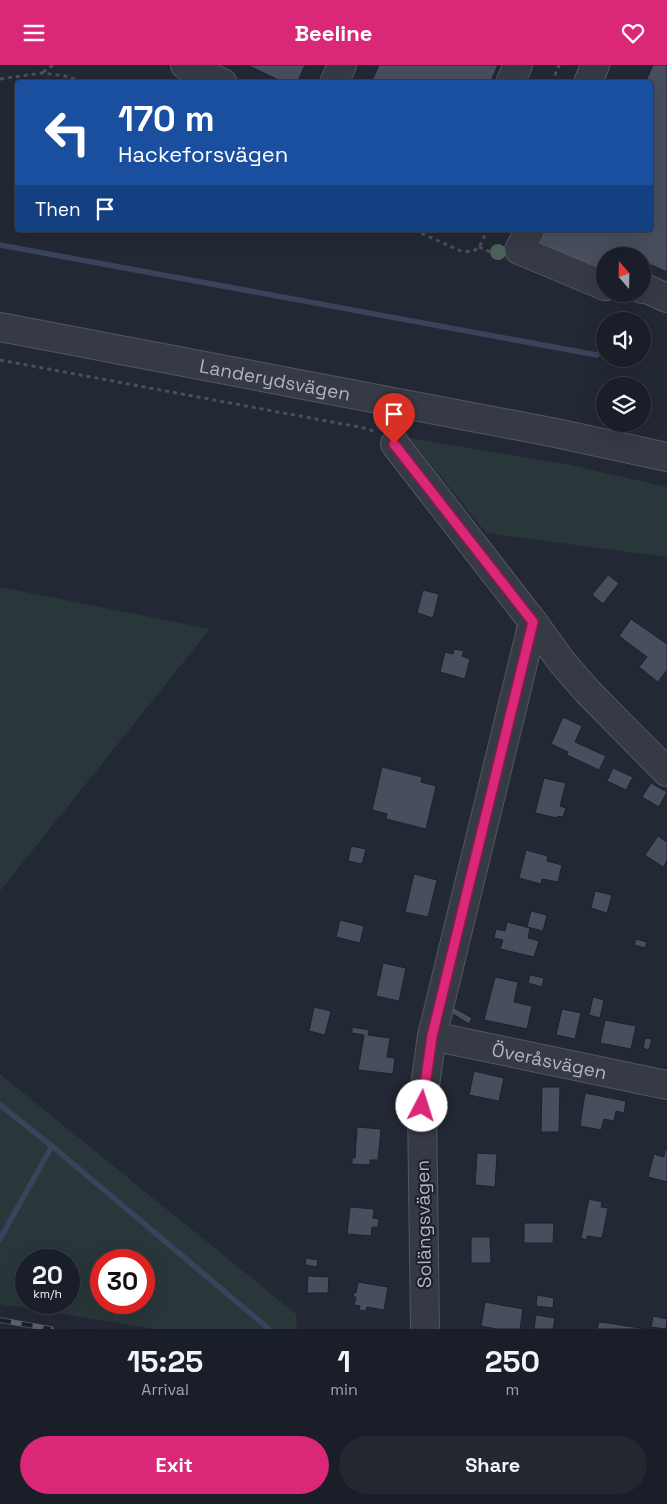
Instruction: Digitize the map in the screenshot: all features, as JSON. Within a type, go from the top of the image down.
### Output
[{"type":"street","points":[[185,65],[217,80]]},
{"type":"street","points":[[335,80],[342,65]]},
{"type":"street","points":[[511,80],[518,65]]},
{"type":"street","points":[[589,80],[595,65]]},
{"type":"street","points":[[529,232],[519,250],[596,282]]},
{"type":"street","points":[[651,291],[667,298]]},
{"type":"street","name":"Landerydsvägen","points":[[0,327],[556,433],[667,457]]},
{"type":"street","points":[[394,444],[562,662],[587,691],[667,772]]},
{"type":"street","name":"Solängsvägen","points":[[426,1329],[422,1106],[432,1036],[533,622]]},
{"type":"street","name":"Överåsvägen","points":[[432,1036],[667,1085]]},
{"type":"path","points":[[42,73],[53,65]]},
{"type":"path","points":[[553,80],[559,65]]},
{"type":"path","points":[[0,79],[42,73],[78,80]]},
{"type":"path","points":[[418,232],[467,252],[477,250],[486,232]]},
{"type":"path","points":[[0,360],[364,428],[376,431],[394,444]]},
{"type":"shaded area","points":[[410,438],[570,465],[667,487],[667,557],[486,533]]},
{"type":"shaded area","points":[[0,587],[210,629],[0,891]]},
{"type":"shaded area","points":[[0,1074],[296,1314],[297,1329],[155,1329],[62,1314],[80,1314],[80,1249],[15,1249],[15,1306],[0,1304]]},
{"type":"building","points":[[247,65],[305,65],[298,80],[279,80]]},
{"type":"building","points":[[379,65],[498,65],[491,80],[372,80]]},
{"type":"building","points":[[653,65],[667,65],[667,272],[651,265],[651,247],[596,247],[596,268],[542,247],[538,241],[539,232],[653,232],[653,80],[646,80]]},
{"type":"building","points":[[608,575],[619,583],[603,604],[592,595]]},
{"type":"building","points":[[423,590],[439,594],[433,618],[417,613]]},
{"type":"building","points":[[631,619],[667,644],[667,670],[658,682],[639,667],[647,657],[619,636]]},
{"type":"building","points":[[454,649],[464,651],[462,656],[470,659],[465,679],[440,672],[445,652],[453,654]]},
{"type":"building","points":[[563,717],[582,726],[575,742],[606,756],[599,770],[567,755],[568,752],[551,744]]},
{"type":"building","points":[[382,767],[422,777],[421,782],[436,786],[426,829],[386,819],[387,814],[372,810]]},
{"type":"building","points":[[613,768],[633,777],[626,790],[607,781]]},
{"type":"building","points":[[544,778],[566,783],[560,806],[566,808],[563,817],[558,816],[557,818],[535,813]]},
{"type":"building","points":[[651,783],[667,792],[659,807],[642,797]]},
{"type":"building","points":[[658,836],[667,842],[667,861],[663,867],[645,855]]},
{"type":"building","points":[[351,846],[366,849],[362,864],[348,861]]},
{"type":"building","points":[[526,850],[548,856],[547,861],[562,865],[558,882],[542,879],[541,884],[519,878]]},
{"type":"building","points":[[414,874],[437,880],[428,917],[405,912]]},
{"type":"building","points":[[595,891],[612,895],[607,913],[591,908]]},
{"type":"building","points":[[531,911],[547,915],[543,931],[527,927]]},
{"type":"building","points":[[340,920],[364,926],[360,943],[336,937]]},
{"type":"building","points":[[507,922],[530,928],[528,938],[539,941],[534,957],[500,949],[503,940],[494,938],[496,929],[505,931]]},
{"type":"building","points":[[636,939],[647,942],[645,948],[634,945]]},
{"type":"building","points":[[383,963],[406,968],[399,1001],[376,996]]},
{"type":"building","points":[[530,975],[544,978],[542,987],[528,983]]},
{"type":"building","points":[[495,977],[518,982],[514,1002],[532,1006],[527,1029],[484,1020]]},
{"type":"building","points":[[593,997],[604,1000],[600,1018],[589,1015]]},
{"type":"building","points":[[451,1006],[472,1018],[469,1024],[448,1011]]},
{"type":"building","points":[[314,1007],[331,1011],[325,1035],[309,1031]]},
{"type":"building","points":[[562,1009],[581,1013],[575,1039],[556,1035]]},
{"type":"building","points":[[605,1020],[636,1026],[631,1049],[600,1043]]},
{"type":"building","points":[[352,1027],[369,1030],[368,1035],[390,1038],[387,1057],[395,1058],[393,1074],[358,1070],[364,1035],[352,1033]]},
{"type":"building","points":[[645,1038],[652,1039],[649,1050],[643,1048]]},
{"type":"building","points":[[474,1071],[504,1078],[499,1101],[469,1095]]},
{"type":"building","points":[[542,1087],[560,1087],[559,1132],[541,1132]]},
{"type":"building","points":[[585,1093],[626,1101],[624,1113],[616,1111],[614,1121],[604,1119],[601,1130],[580,1126]]},
{"type":"building","points":[[357,1127],[381,1129],[378,1160],[370,1160],[370,1165],[352,1164],[352,1158],[355,1158]]},
{"type":"building","points":[[665,1149],[667,1150],[667,1182],[648,1177],[654,1154],[664,1157]]},
{"type":"building","points":[[477,1153],[497,1154],[495,1187],[475,1185]]},
{"type":"building","points":[[589,1199],[602,1202],[601,1207],[608,1208],[602,1238],[587,1236],[587,1240],[581,1238]]},
{"type":"building","points":[[350,1207],[374,1209],[373,1218],[379,1219],[378,1227],[372,1227],[371,1236],[347,1234]]},
{"type":"building","points":[[524,1223],[554,1223],[553,1243],[524,1243]]},
{"type":"building","points":[[471,1237],[490,1237],[491,1263],[471,1263]]},
{"type":"building","points":[[306,1258],[318,1260],[317,1267],[305,1265]]},
{"type":"building","points":[[308,1276],[329,1277],[328,1293],[307,1293]]},
{"type":"building","points":[[358,1282],[388,1287],[384,1310],[367,1307],[366,1311],[359,1310],[360,1306],[354,1305],[356,1297],[353,1297],[354,1292],[356,1293]]},
{"type":"building","points":[[537,1295],[554,1298],[553,1308],[536,1306]]},
{"type":"building","points":[[485,1302],[523,1309],[520,1329],[496,1329],[481,1326]]},
{"type":"building","points":[[536,1315],[555,1318],[553,1329],[534,1329]]},
{"type":"building","points":[[653,1316],[667,1319],[666,1329],[651,1327]]},
{"type":"building","points":[[599,1322],[608,1323],[646,1329],[597,1329]]},
{"type":"waterway","points":[[0,245],[596,355]]},
{"type":"waterway","points":[[0,1105],[52,1146],[269,1329]]},
{"type":"waterway","points":[[0,1239],[52,1146]]},
{"type":"railway","points":[[0,1320],[51,1329]]},
{"type":"route","points":[[394,444],[533,622],[432,1036],[422,1106]]}]
